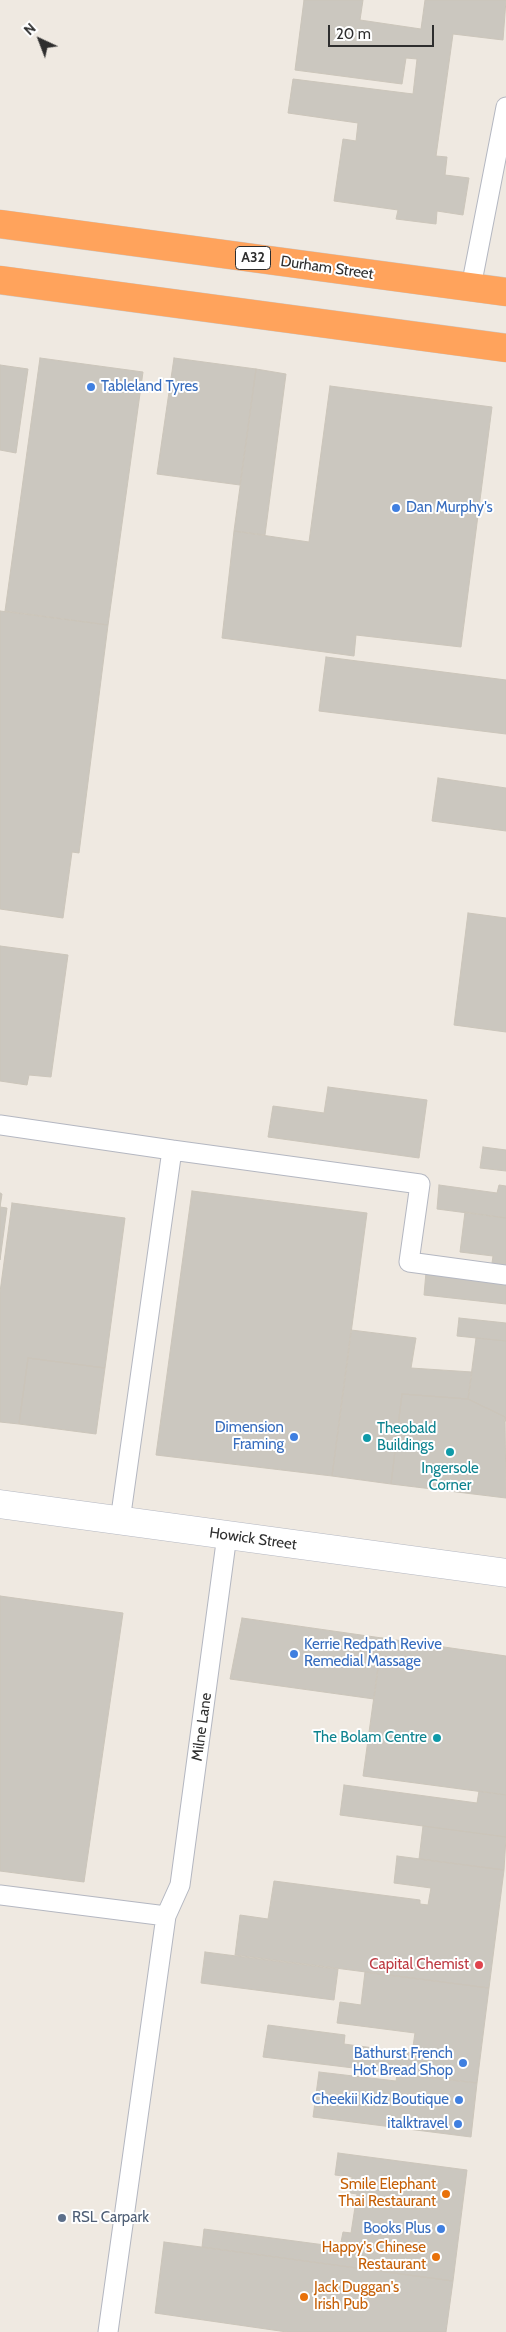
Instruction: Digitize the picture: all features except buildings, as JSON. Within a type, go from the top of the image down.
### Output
[{"type":"highway","name":"Durham Street","points":[[0,224],[506,292]]},
{"type":"highway","points":[[0,280],[506,348]]},
{"type":"street","name":"Howick Street","points":[[0,1504],[506,1573]]},
{"type":"lane","points":[[471,287],[506,107]]},
{"type":"lane","points":[[0,1125],[420,1184],[409,1262],[506,1275]]},
{"type":"lane","points":[[120,1521],[172,1150]]},
{"type":"lane","name":"Milne Lane","points":[[108,2332],[166,1916],[180,1885],[227,1535]]},
{"type":"lane","points":[[0,1896],[166,1916]]},
{"type":"place","name":"Tableland Tyres","points":[[91,387]]},
{"type":"place","name":"Dan Murphy's","points":[[396,508]]},
{"type":"place","name":"Dimension Framing","points":[[294,1437]]},
{"type":"place","name":"Theobald Buildings","points":[[367,1438]]},
{"type":"place","name":"Ingersole Corner","points":[[450,1452]]},
{"type":"place","name":"Kerrie Redpath Revive Remedial Massage","points":[[294,1654]]},
{"type":"place","name":"The Bolam Centre","points":[[437,1738]]},
{"type":"place","name":"Capital Chemist","points":[[479,1965]]},
{"type":"place","name":"Bathurst French Hot Bread Shop","points":[[463,2063]]},
{"type":"place","name":"Cheekii Kidz Boutique","points":[[459,2100]]},
{"type":"place","name":"italktravel","points":[[458,2124]]},
{"type":"place","name":"Smile Elephant Thai Restaurant","points":[[446,2194]]},
{"type":"place","name":"RSL Carpark","points":[[62,2218]]},
{"type":"place","name":"Books Plus","points":[[441,2229]]},
{"type":"place","name":"Happy's Chinese Restaurant","points":[[436,2257]]},
{"type":"place","name":"Jack Duggan's Irish Pub","points":[[304,2297]]}]
